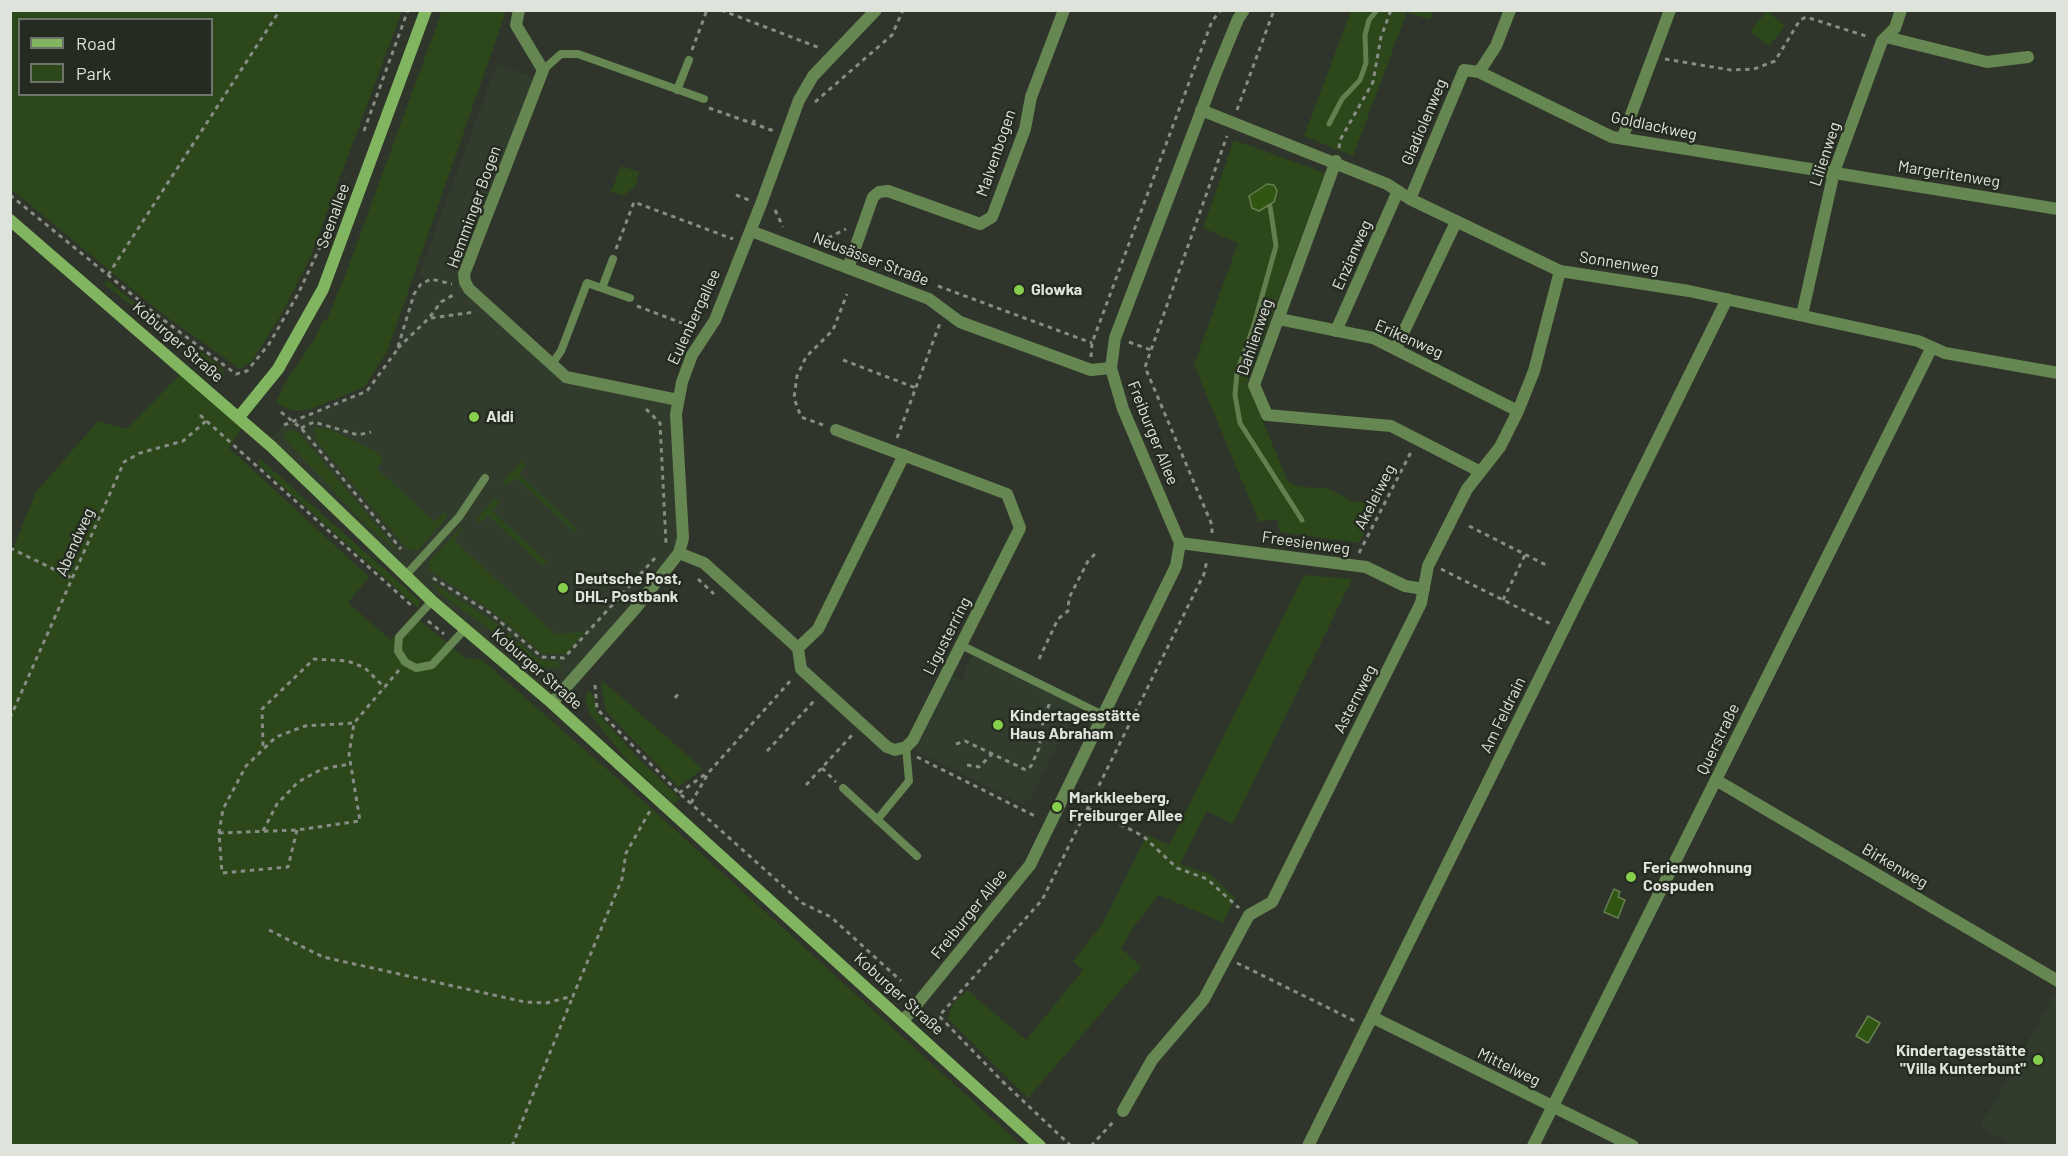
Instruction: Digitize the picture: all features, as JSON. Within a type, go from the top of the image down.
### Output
[{"type":"main road","name":"Seenallee","points":[[239,417],[278,369],[326,283],[426,10]]},
{"type":"main road","name":"Koburger Straße","points":[[10,220],[239,417],[432,601],[552,703],[657,800],[904,1020],[1040,1146]]},
{"type":"street","points":[[519,10],[516,26],[543,70]]},
{"type":"street","name":"Eulenbergallee","points":[[679,553],[683,538],[676,425],[678,400],[692,355],[708,332],[746,244],[799,100],[813,76],[876,10]]},
{"type":"street","name":"Malvenbogen","points":[[848,268],[873,197],[879,192],[888,191],[980,224],[992,218],[1025,129],[1031,97],[1064,10]]},
{"type":"street","name":"Freiburger Allee","points":[[904,1020],[1030,864],[1176,566],[1180,543],[1123,409],[1111,368],[1115,338],[1202,110],[1238,19],[1244,10]]},
{"type":"street","name":"Gladiolenweg","points":[[1410,199],[1464,70],[1479,72],[1496,46],[1510,10]]},
{"type":"street","points":[[1622,139],[1670,10]]},
{"type":"street","name":"Lilienweg","points":[[1802,315],[1834,172],[1884,39],[1895,28],[1901,10]]},
{"type":"street","points":[[1884,39],[1987,62],[2028,57]]},
{"type":"street","name":"Hemminger Bogen","points":[[543,70],[464,274],[465,282],[469,290],[574,381],[678,400]]},
{"type":"street","name":"Goldlackweg","points":[[1479,72],[1612,137],[1834,172]]},
{"type":"street","name":"Sonnenweg","points":[[1202,110],[1336,161],[1456,222],[1560,271],[1727,299],[1918,340],[1945,353],[2058,373]]},
{"type":"street","name":"Dahlienweg","points":[[1336,161],[1254,385],[1267,415],[1391,426],[1479,471]]},
{"type":"street","name":"Margeritenweg","points":[[1834,172],[2058,209]]},
{"type":"street","name":"Enzianweg","points":[[1336,332],[1398,191]]},
{"type":"street","points":[[1396,348],[1456,222]]},
{"type":"street","name":"Neusässer Straße","points":[[751,231],[929,299],[960,322],[1091,370],[1111,368]]},
{"type":"street","name":"Asternweg","points":[[1123,1111],[1152,1060],[1204,999],[1249,915],[1272,902],[1421,603],[1428,566],[1467,489],[1500,447],[1518,411],[1534,371],[1560,271]]},
{"type":"street","name":"Am Feldrain","points":[[1308,1146],[1727,299]]},
{"type":"street","name":"Erikenweg","points":[[1279,319],[1372,338],[1518,411]]},
{"type":"street","name":"Querstraße","points":[[1533,1146],[1932,347]]},
{"type":"street","name":"Ligusterring","points":[[836,430],[1007,494],[1020,528],[913,740],[906,747]]},
{"type":"street","points":[[798,648],[818,629],[898,453]]},
{"type":"street","name":"Freesienweg","points":[[1180,543],[1366,567],[1405,586],[1424,589]]},
{"type":"street","points":[[552,703],[635,609],[679,553],[704,563],[798,648],[801,669],[886,747],[895,750],[906,747]]},
{"type":"street","name":"Birkenweg","points":[[1716,780],[2058,981]]},
{"type":"street","name":"Mittelweg","points":[[1372,1017],[1633,1146]]},
{"type":"lane","points":[[543,70],[561,54],[578,54],[704,99]]},
{"type":"lane","points":[[677,90],[688,60]]},
{"type":"lane","points":[[602,288],[613,259]]},
{"type":"lane","points":[[552,364],[561,351],[587,283],[630,298]]},
{"type":"lane","points":[[406,575],[459,517],[485,478]]},
{"type":"lane","points":[[432,601],[399,637],[398,651],[405,662],[416,668],[432,665],[465,629]]},
{"type":"lane","points":[[961,645],[1103,715]]},
{"type":"lane","points":[[877,820],[909,781],[906,747]]},
{"type":"lane","points":[[843,789],[917,856]]},
{"type":"path","points":[[108,275],[280,10]]},
{"type":"path","points":[[364,132],[408,10]]},
{"type":"path","points":[[688,60],[707,10]]},
{"type":"path","points":[[721,10],[819,47],[830,59]]},
{"type":"path","points":[[814,103],[892,35],[903,10]]},
{"type":"path","points":[[1091,370],[1092,343],[1212,21],[1221,10]]},
{"type":"path","points":[[1071,1146],[1002,1081],[939,1016],[1042,900],[1204,574],[1211,547],[1212,525],[1145,367],[1274,10]]},
{"type":"path","points":[[1336,161],[1340,140],[1373,82],[1381,37],[1391,10]]},
{"type":"path","points":[[1653,57],[1731,70],[1754,69],[1775,61],[1800,20],[1806,17],[1884,39]]},
{"type":"path","points":[[704,99],[702,105],[786,136]]},
{"type":"path","points":[[753,124],[755,118]]},
{"type":"path","points":[[10,195],[108,275],[236,374],[247,371],[269,344],[303,285],[330,225]]},
{"type":"path","points":[[613,259],[634,202],[746,244]]},
{"type":"path","points":[[774,209],[781,226],[791,230]]},
{"type":"path","points":[[821,242],[846,230],[850,220]]},
{"type":"path","points":[[811,238],[853,255]]},
{"type":"path","points":[[397,350],[414,294],[421,284],[431,279],[449,284],[465,282]]},
{"type":"path","points":[[449,284],[461,300]]},
{"type":"path","points":[[936,286],[1092,343]]},
{"type":"path","points":[[284,425],[367,391],[397,350],[429,318],[441,302],[455,294]]},
{"type":"path","points":[[836,430],[801,417],[794,398],[797,376],[806,357],[833,330],[847,294]]},
{"type":"path","points":[[630,298],[628,302],[708,332]]},
{"type":"path","points":[[468,306],[483,320]]},
{"type":"path","points":[[898,453],[916,388],[945,311]]},
{"type":"path","points":[[429,318],[459,312],[475,312]]},
{"type":"path","points":[[677,321],[679,316]]},
{"type":"path","points":[[843,360],[916,388]]},
{"type":"path","points":[[642,407],[660,423],[666,544],[662,550]]},
{"type":"path","points":[[281,412],[301,428],[401,549]]},
{"type":"path","points":[[200,415],[453,642]]},
{"type":"path","name":"Abendweg","points":[[10,718],[124,462],[140,453],[183,441],[206,421]]},
{"type":"path","points":[[301,428],[314,422],[358,435],[371,432]]},
{"type":"path","name":"Akeleiweg","points":[[1353,565],[1418,439]]},
{"type":"path","points":[[1469,526],[1546,565]]},
{"type":"path","points":[[10,548],[72,578]]},
{"type":"path","points":[[1039,659],[1058,619],[1068,611],[1069,598],[1088,561],[1098,552]]},
{"type":"path","points":[[433,578],[490,613],[542,657],[564,658],[658,555]]},
{"type":"path","points":[[1503,600],[1526,555]]},
{"type":"path","points":[[1428,566],[1444,570],[1563,630]]},
{"type":"path","points":[[263,747],[262,709],[314,659],[348,661],[365,668],[385,688]]},
{"type":"path","points":[[219,833],[297,830],[360,821],[349,754],[354,723],[405,662]]},
{"type":"path","points":[[691,803],[709,772],[801,669]]},
{"type":"path","points":[[595,685],[597,709],[679,793],[802,903],[831,917],[902,981]]},
{"type":"path","points":[[956,744],[965,741],[1026,770],[1031,766],[1043,736],[1043,721],[1050,705],[1049,688]]},
{"type":"path","points":[[767,751],[824,690]]},
{"type":"path","points":[[675,698],[679,693]]},
{"type":"path","points":[[297,830],[288,867],[222,873],[219,833],[223,809],[246,766],[263,747],[276,737],[305,726],[354,723]]},
{"type":"path","points":[[806,785],[862,724]]},
{"type":"path","points":[[906,747],[915,755],[1050,823]]},
{"type":"path","points":[[967,765],[979,767],[992,754]]},
{"type":"path","points":[[264,831],[277,804],[298,782],[322,768],[350,764]]},
{"type":"path","points":[[822,768],[843,789]]},
{"type":"path","points":[[679,793],[709,772]]},
{"type":"path","points":[[512,1146],[622,879],[626,853],[657,800]]},
{"type":"path","points":[[1088,808],[1143,836],[1177,868],[1207,879],[1249,915]]},
{"type":"path","points":[[269,930],[323,957],[525,1002],[546,1003],[573,996]]},
{"type":"path","points":[[1227,958],[1359,1023],[1372,1017]]},
{"type":"path","points":[[1091,1146],[1123,1111]]},
{"type":"shaded area","points":[[497,64],[539,79],[465,282],[566,377],[678,400],[679,553],[552,703],[267,442],[284,425],[367,391],[391,362],[414,294],[421,284],[430,280],[419,275]]},
{"type":"shaded area","points":[[1267,184],[1274,185],[1277,191],[1274,202],[1259,211],[1252,208],[1249,196]]},
{"type":"shaded area","name":"Kindertagesstätte Haus Abraham","points":[[976,648],[1081,699],[1030,799],[1023,804],[916,751],[952,676],[963,681],[966,676],[963,674]]},
{"type":"shaded area","points":[[1614,889],[1620,892],[1618,897],[1625,900],[1618,918],[1604,912]]},
{"type":"shaded area","name":"Kindertagesstätte \"Villa Kunterbunt\"","points":[[2057,989],[2057,1145],[2013,1145],[1980,1127]]},
{"type":"shaded area","points":[[1868,1016],[1880,1023],[1868,1043],[1856,1036]]},
{"type":"green space","points":[[11,10],[402,11],[310,258],[281,315],[252,361],[240,369],[160,312],[11,189]]},
{"type":"green space","points":[[442,11],[506,11],[387,352],[364,387],[311,409],[297,411],[286,408],[276,403],[284,385],[314,340],[324,318],[326,322]]},
{"type":"green space","points":[[1351,11],[1433,11],[1430,20],[1407,12],[1353,156],[1304,136]]},
{"type":"green space","points":[[1767,11],[1785,26],[1769,47],[1750,31]]},
{"type":"green space","points":[[1234,140],[1325,173],[1247,383],[1288,482],[1301,487],[1327,488],[1352,501],[1378,505],[1359,543],[1280,532],[1277,519],[1259,522],[1194,365],[1238,243],[1203,228]]},
{"type":"green space","points":[[621,166],[639,172],[635,187],[623,196],[611,192]]},
{"type":"green space","points":[[107,280],[153,318],[218,364],[224,372],[223,380],[218,379],[170,335],[104,284]]},
{"type":"green space","points":[[185,369],[245,423],[229,448],[369,577],[348,603],[391,640],[413,615],[467,659],[481,659],[651,808],[1021,1145],[11,1146],[11,553],[36,492],[98,421],[127,429]]},
{"type":"green space","points":[[313,427],[329,429],[375,451],[384,459],[376,468],[435,522],[444,512],[448,516],[418,550],[407,549],[317,441]]},
{"type":"green space","points":[[287,431],[298,432],[399,552],[368,527],[283,437]]},
{"type":"green space","points":[[259,458],[420,601],[419,609],[259,465]]},
{"type":"green space","points":[[522,461],[526,465],[519,474],[577,529],[574,532],[515,477],[506,486],[502,482]]},
{"type":"green space","points":[[495,498],[500,503],[492,511],[547,562],[543,566],[488,515],[480,523],[476,520]]},
{"type":"green space","points":[[461,527],[463,529],[454,540],[555,634],[585,632],[566,654],[543,654],[493,612],[429,570],[430,561]]},
{"type":"green space","points":[[1304,575],[1352,579],[1233,824],[1207,811],[1180,864],[1210,874],[1235,898],[1223,923],[1159,895],[1135,925],[1121,948],[1141,967],[1028,1098],[948,1019],[952,1005],[967,990],[1026,1040],[1083,970],[1073,961],[1103,923],[1147,835],[1169,845]]},
{"type":"green space","points":[[431,582],[490,619],[540,660],[557,661],[563,668],[539,667],[524,659],[484,625],[443,596]]},
{"type":"green space","points":[[603,681],[703,769],[678,787],[606,711],[601,684]]},
{"type":"green space","points":[[588,690],[594,696],[596,711],[640,760],[680,798],[674,804],[629,763],[590,714],[585,698]]},
{"type":"waterway","points":[[1329,124],[1342,99],[1360,80],[1366,63],[1365,35],[1369,20],[1377,10]]},
{"type":"waterway","points":[[1270,206],[1276,246],[1253,328],[1237,372],[1235,395],[1240,423],[1302,520]]},
{"type":"place","name":"Glowka","points":[[1019,290]]},
{"type":"place","name":"Aldi","points":[[474,417]]},
{"type":"place","name":"Deutsche Post, DHL, Postbank","points":[[563,588]]},
{"type":"place","name":"Kindertagesstätte Haus Abraham","points":[[998,725]]},
{"type":"place","name":"Markkleeberg, Freiburger Allee","points":[[1057,807]]},
{"type":"place","name":"Ferienwohnung Cospuden","points":[[1631,877]]},
{"type":"place","name":"Kindertagesstätte \"Villa Kunterbunt\"","points":[[2038,1060]]}]
